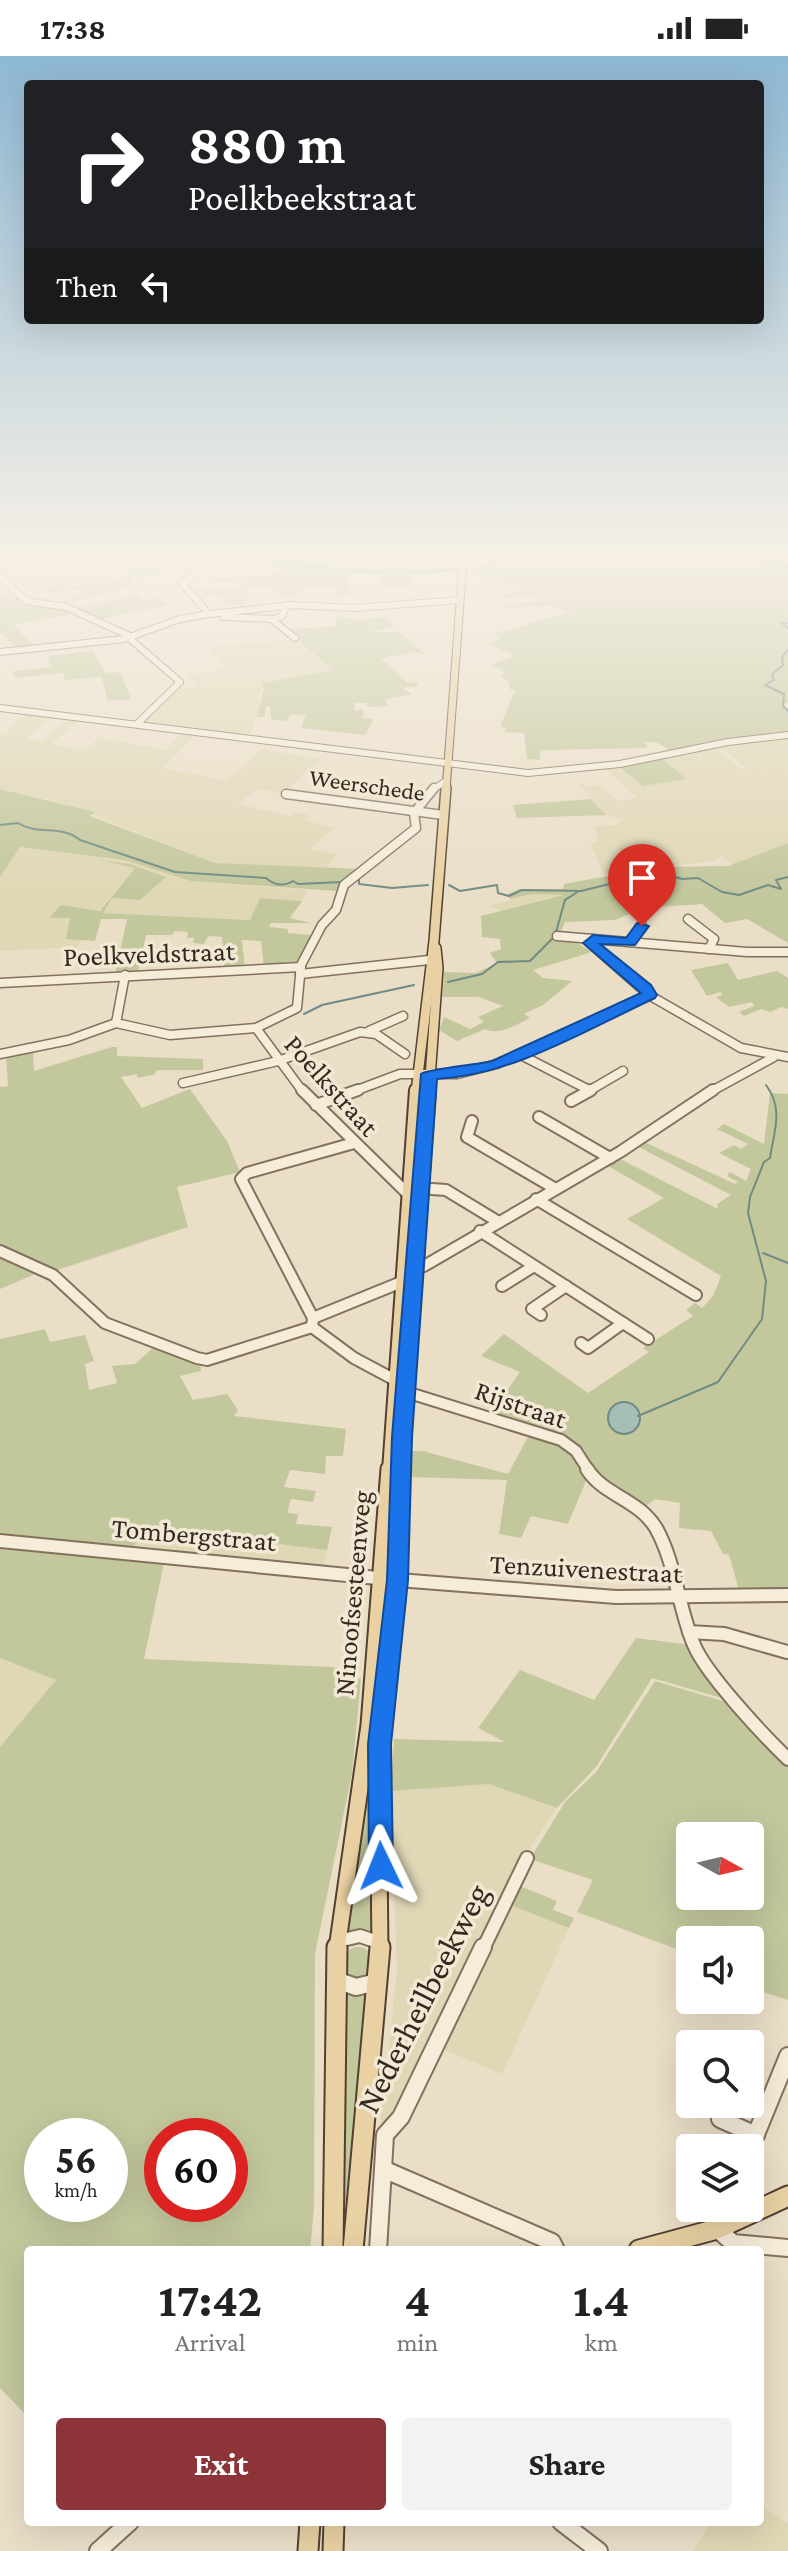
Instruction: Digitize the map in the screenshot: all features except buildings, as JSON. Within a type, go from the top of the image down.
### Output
[{"type":"main road","name":"Ninoofsesteenweg","points":[[401,1386],[415,1267],[429,960],[434,941],[455,666]]},
{"type":"main road","name":"Ninoofsesteenweg","points":[[353,2246],[365,2091],[381,1943],[378,1767],[401,1386],[404,1281],[423,1074],[438,968],[434,941]]},
{"type":"main road","name":"Ninoofsesteenweg","points":[[333,2246],[334,1979],[390,1579]]},
{"type":"main road","points":[[764,2203],[788,2196]]},
{"type":"main road","points":[[654,2246],[717,2229],[728,2222]]},
{"type":"main road","points":[[308,2551],[310,2526]]},
{"type":"main road","points":[[333,2551],[334,2526]]},
{"type":"street","points":[[137,724],[180,682],[162,666]]},
{"type":"street","points":[[0,708],[447,764],[556,772],[656,759],[728,742],[788,735]]},
{"type":"street","points":[[414,813],[437,784],[446,781]]},
{"type":"street","name":"Weerschede","points":[[286,794],[443,815]]},
{"type":"street","name":"Poelkstraat","points":[[411,1197],[393,1184],[316,1105],[278,1061],[256,1028],[297,1008],[300,971],[322,925],[336,910],[347,882],[416,828],[414,813]]},
{"type":"street","points":[[688,919],[714,939],[709,949]]},
{"type":"street","points":[[630,942],[642,926]]},
{"type":"street","points":[[557,936],[709,949],[788,952]]},
{"type":"street","points":[[593,939],[590,943],[646,989],[649,995],[741,1048],[774,1057],[788,1057]]},
{"type":"street","name":"Poelkveldstraat","points":[[0,983],[125,975],[300,971],[429,960]]},
{"type":"street","points":[[116,1023],[125,975]]},
{"type":"street","points":[[316,1105],[396,1075],[468,1073],[519,1054],[649,995]]},
{"type":"street","points":[[183,1083],[278,1061],[369,1031],[403,1016]]},
{"type":"street","points":[[0,1054],[69,1040],[116,1023],[170,1035],[256,1028]]},
{"type":"street","points":[[369,1031],[405,1054]]},
{"type":"street","points":[[519,1054],[589,1090]]},
{"type":"street","points":[[415,1267],[424,1266],[610,1158],[727,1080],[765,1065],[774,1057]]},
{"type":"street","points":[[571,1101],[623,1071]]},
{"type":"street","points":[[539,1117],[610,1158]]},
{"type":"street","points":[[472,1121],[467,1137],[554,1188]]},
{"type":"street","points":[[312,1323],[241,1179],[247,1173],[354,1143]]},
{"type":"street","points":[[432,1189],[446,1190],[497,1221]]},
{"type":"street","points":[[536,1199],[696,1295]]},
{"type":"street","points":[[480,1231],[648,1339]]},
{"type":"street","points":[[0,1251],[53,1275],[105,1323],[207,1360],[312,1323],[404,1281]]},
{"type":"street","points":[[502,1286],[534,1266]]},
{"type":"street","points":[[541,1315],[532,1309],[566,1286]]},
{"type":"street","name":"Rijstraat","points":[[312,1323],[354,1358],[401,1386],[567,1444],[576,1451],[596,1483],[634,1502],[655,1527],[670,1560],[677,1599],[695,1649],[737,1703],[788,1759]]},
{"type":"street","points":[[581,1343],[588,1348],[623,1323]]},
{"type":"street","name":"Tombergstraat","points":[[0,1541],[390,1579]]},
{"type":"street","name":"Tenzuivenestraat","points":[[390,1579],[677,1599],[788,1595]]},
{"type":"street","points":[[689,1632],[724,1634],[787,1652]]},
{"type":"street","name":"Nederheilbeekweg","points":[[378,2246],[385,2135],[401,2117],[527,1858]]},
{"type":"street","points":[[338,1941],[360,1936],[381,1943]]},
{"type":"street","points":[[334,1979],[356,1987],[378,1982]]},
{"type":"street","points":[[756,2134],[788,2056]]},
{"type":"street","points":[[720,2119],[742,2134]]},
{"type":"street","points":[[383,2169],[552,2242],[554,2246]]},
{"type":"street","points":[[717,2229],[733,2243],[788,2248]]},
{"type":"street","points":[[98,2551],[126,2526]]},
{"type":"street","points":[[566,2526],[599,2551]]},
{"type":"shaded area","points":[[226,666],[329,666],[334,670],[263,683],[250,739],[142,724],[147,714],[180,688],[197,686],[187,675],[228,669]]},
{"type":"shaded area","points":[[26,712],[52,715],[27,738],[43,741],[71,717],[81,718],[52,744],[84,751],[99,738],[166,750],[183,732],[196,734],[163,768],[227,781],[262,749],[320,759],[283,794],[258,789],[237,804],[290,816],[295,812],[309,815],[304,820],[334,828],[310,849],[336,854],[327,867],[314,869],[215,863],[63,803],[0,789],[0,734],[5,735]]},
{"type":"shaded area","points":[[788,738],[788,843],[733,865],[721,856],[714,861],[604,874],[590,843],[598,842],[595,826],[616,825],[622,820],[606,815],[576,781],[588,787],[599,785],[618,801],[637,798],[604,768],[618,766],[643,786],[685,779],[663,759],[715,747],[742,770],[746,768],[721,747]]},
{"type":"shaded area","points":[[20,847],[124,860],[191,881],[307,890],[302,901],[260,898],[250,920],[102,913],[112,898],[148,890],[165,878],[136,866],[99,911],[61,905],[50,917],[70,918],[80,940],[78,947],[0,951],[0,877]]},
{"type":"shaded area","points":[[532,894],[565,895],[564,898],[501,911],[490,906]]},
{"type":"shaded area","points":[[147,1528],[327,1550],[324,1566],[131,1549]]},
{"type":"shaded area","points":[[0,1658],[57,1680],[0,1747]]},
{"type":"shaded area","points":[[489,1784],[557,1808],[525,1856],[393,2123],[380,2122],[397,1973],[391,1791]]},
{"type":"shaded area","points":[[508,1904],[569,1928],[502,2074],[440,2048]]},
{"type":"shaded area","points":[[764,2508],[788,2523],[788,2551],[694,2551],[708,2526],[764,2526]]},
{"type":"green space","points":[[102,666],[106,673],[120,672],[131,699],[108,701],[101,677],[65,680],[63,673],[15,678],[13,671]]},
{"type":"green space","points":[[329,666],[389,666],[408,683],[416,682],[419,686],[402,688],[412,694],[386,699],[387,706],[368,707],[366,703],[355,703],[354,710],[364,710],[362,718],[374,719],[365,735],[301,728],[306,715],[290,714],[287,721],[271,719],[270,706],[266,707],[264,717],[256,717],[264,689],[262,683],[333,670]]},
{"type":"green space","points":[[496,666],[788,666],[788,703],[784,704],[788,712],[788,734],[670,751],[658,743],[644,741],[648,748],[540,750],[540,760],[527,759],[524,733],[504,732],[507,728],[500,727],[515,690],[509,689],[510,683],[501,676],[505,673]]},
{"type":"green space","points":[[663,759],[686,779],[643,786],[618,766]]},
{"type":"green space","points":[[0,789],[95,812],[90,816],[215,863],[362,869],[342,882],[336,891],[191,881],[124,860],[20,847],[0,877]]},
{"type":"green space","points":[[591,799],[606,815],[517,818],[513,805]]},
{"type":"green space","points":[[788,843],[788,943],[747,919],[725,923],[702,904],[643,908],[615,920],[565,922],[560,935],[553,938],[572,940],[592,952],[533,970],[543,978],[572,981],[543,1005],[524,1014],[530,1018],[508,1029],[485,1029],[457,1041],[439,1030],[444,1017],[470,1029],[484,1022],[478,1017],[503,1006],[479,997],[442,997],[444,972],[476,973],[497,963],[490,953],[501,949],[500,939],[482,937],[481,916],[564,895],[532,894],[511,899],[505,895],[520,889],[563,889],[564,884],[657,867],[729,866]]},
{"type":"green space","points":[[100,860],[130,864],[166,877],[140,900],[112,898],[103,913],[250,920],[260,898],[302,901],[290,918],[311,923],[271,923],[269,927],[311,935],[301,961],[264,968],[261,941],[242,940],[245,970],[225,971],[222,937],[208,936],[204,944],[193,943],[194,938],[187,938],[188,932],[175,931],[172,935],[146,935],[138,973],[115,974],[127,919],[101,919],[95,941],[66,939],[70,918],[49,918],[61,905],[100,911],[135,868]]},
{"type":"green space","points":[[728,963],[738,980],[777,971],[788,978],[788,1009],[781,1007],[770,1012],[761,1009],[744,1016],[739,1012],[754,1006],[752,1002],[729,1007],[716,997],[723,995],[720,992],[707,996],[691,970]]},
{"type":"green space","points":[[117,1047],[117,1056],[203,1059],[203,1070],[157,1070],[155,1074],[138,1078],[137,1074],[121,1077],[142,1108],[190,1089],[227,1141],[240,1172],[177,1187],[188,1227],[51,1272],[20,1254],[0,1248],[0,1087],[8,1086],[6,1056],[33,1050],[34,1071]]},
{"type":"green space","points":[[770,1093],[788,1094],[788,1590],[739,1590],[729,1555],[723,1554],[711,1531],[679,1528],[680,1503],[655,1499],[645,1507],[609,1489],[578,1451],[488,1417],[520,1372],[481,1356],[504,1334],[588,1393],[649,1352],[643,1348],[693,1316],[686,1310],[695,1303],[702,1308],[713,1296],[721,1276],[627,1219],[664,1198],[606,1165],[618,1158],[718,1209],[717,1204],[731,1195],[635,1145],[642,1141],[735,1184],[738,1182],[727,1176],[730,1172],[746,1181],[751,1169],[719,1153],[734,1145],[741,1149],[748,1144],[717,1129],[724,1124],[764,1144]]},
{"type":"green space","points":[[0,1253],[40,1272],[0,1289]]},
{"type":"green space","points":[[45,1329],[50,1342],[85,1335],[94,1361],[85,1364],[89,1390],[117,1383],[112,1366],[135,1364],[155,1346],[200,1361],[201,1371],[180,1376],[193,1400],[227,1394],[238,1410],[234,1416],[346,1429],[343,1456],[326,1456],[325,1474],[290,1470],[284,1487],[316,1491],[313,1502],[291,1499],[287,1513],[298,1514],[296,1524],[332,1527],[327,1550],[148,1528],[131,1549],[0,1538],[0,1339]]},
{"type":"green space","points":[[529,1435],[567,1446],[588,1476],[568,1524],[531,1516],[521,1538],[499,1534],[507,1480],[410,1477],[410,1451],[423,1451],[508,1474]]},
{"type":"green space","points":[[0,1545],[165,1558],[144,1659],[332,1667],[361,1679],[352,1773],[315,1954],[314,2208],[310,2246],[24,2246],[24,2413],[0,2388],[0,1747],[56,1680],[0,1658]]},
{"type":"green space","points":[[636,1638],[691,1645],[732,1701],[652,1678],[596,1767],[557,1808],[489,1784],[391,1791],[394,1739],[505,1742],[478,1728],[520,1670],[594,1700]]},
{"type":"green space","points":[[655,1681],[733,1704],[788,1765],[788,2000],[764,1992],[764,1926],[676,1926],[676,1949],[577,1912],[593,1880],[530,1859],[565,1802],[596,1772]]},
{"type":"green space","points":[[367,1793],[373,1794],[375,1934],[357,1930],[346,1933]]},
{"type":"green space","points":[[517,1885],[557,1901],[553,1910],[574,1918],[569,1928],[508,1904]]},
{"type":"green space","points":[[358,1947],[369,1951],[373,1962],[369,1973],[358,1977],[347,1973],[343,1962],[347,1951]]},
{"type":"green space","points":[[341,1992],[370,1993],[349,2202],[342,2202]]},
{"type":"water","points":[[624,1402],[635,1407],[640,1418],[635,1429],[624,1434],[613,1429],[608,1418],[613,1407]]},
{"type":"waterway","points":[[781,666],[772,674],[774,680],[765,685],[784,694],[783,706],[788,711]]},
{"type":"waterway","points":[[0,825],[18,823],[33,829],[65,832],[175,872],[266,878],[279,884],[293,881],[298,884],[342,882]]},
{"type":"waterway","points":[[449,885],[460,891],[497,885],[498,893],[509,896],[522,890],[581,891],[658,872],[682,879],[698,878],[722,892],[739,895],[768,885],[781,889],[776,880],[788,877]]},
{"type":"waterway","points":[[359,877],[359,884],[392,888],[428,885]]},
{"type":"waterway","points":[[556,932],[565,900],[579,891]]},
{"type":"waterway","points":[[448,982],[482,974],[498,962],[530,961],[553,938]]},
{"type":"waterway","points":[[304,1014],[322,1005],[414,985]]},
{"type":"waterway","points":[[638,1416],[718,1382],[762,1319],[766,1281],[748,1213],[750,1197],[764,1162],[770,1158],[775,1129],[775,1103],[766,1085]]},
{"type":"waterway","points":[[763,1253],[788,1263]]},
{"type":"route","points":[[381,1866],[378,1793],[380,1744],[398,1580],[402,1437],[429,1074],[468,1073],[497,1064],[649,995],[646,989],[590,943],[593,939],[630,942],[642,926]]}]
